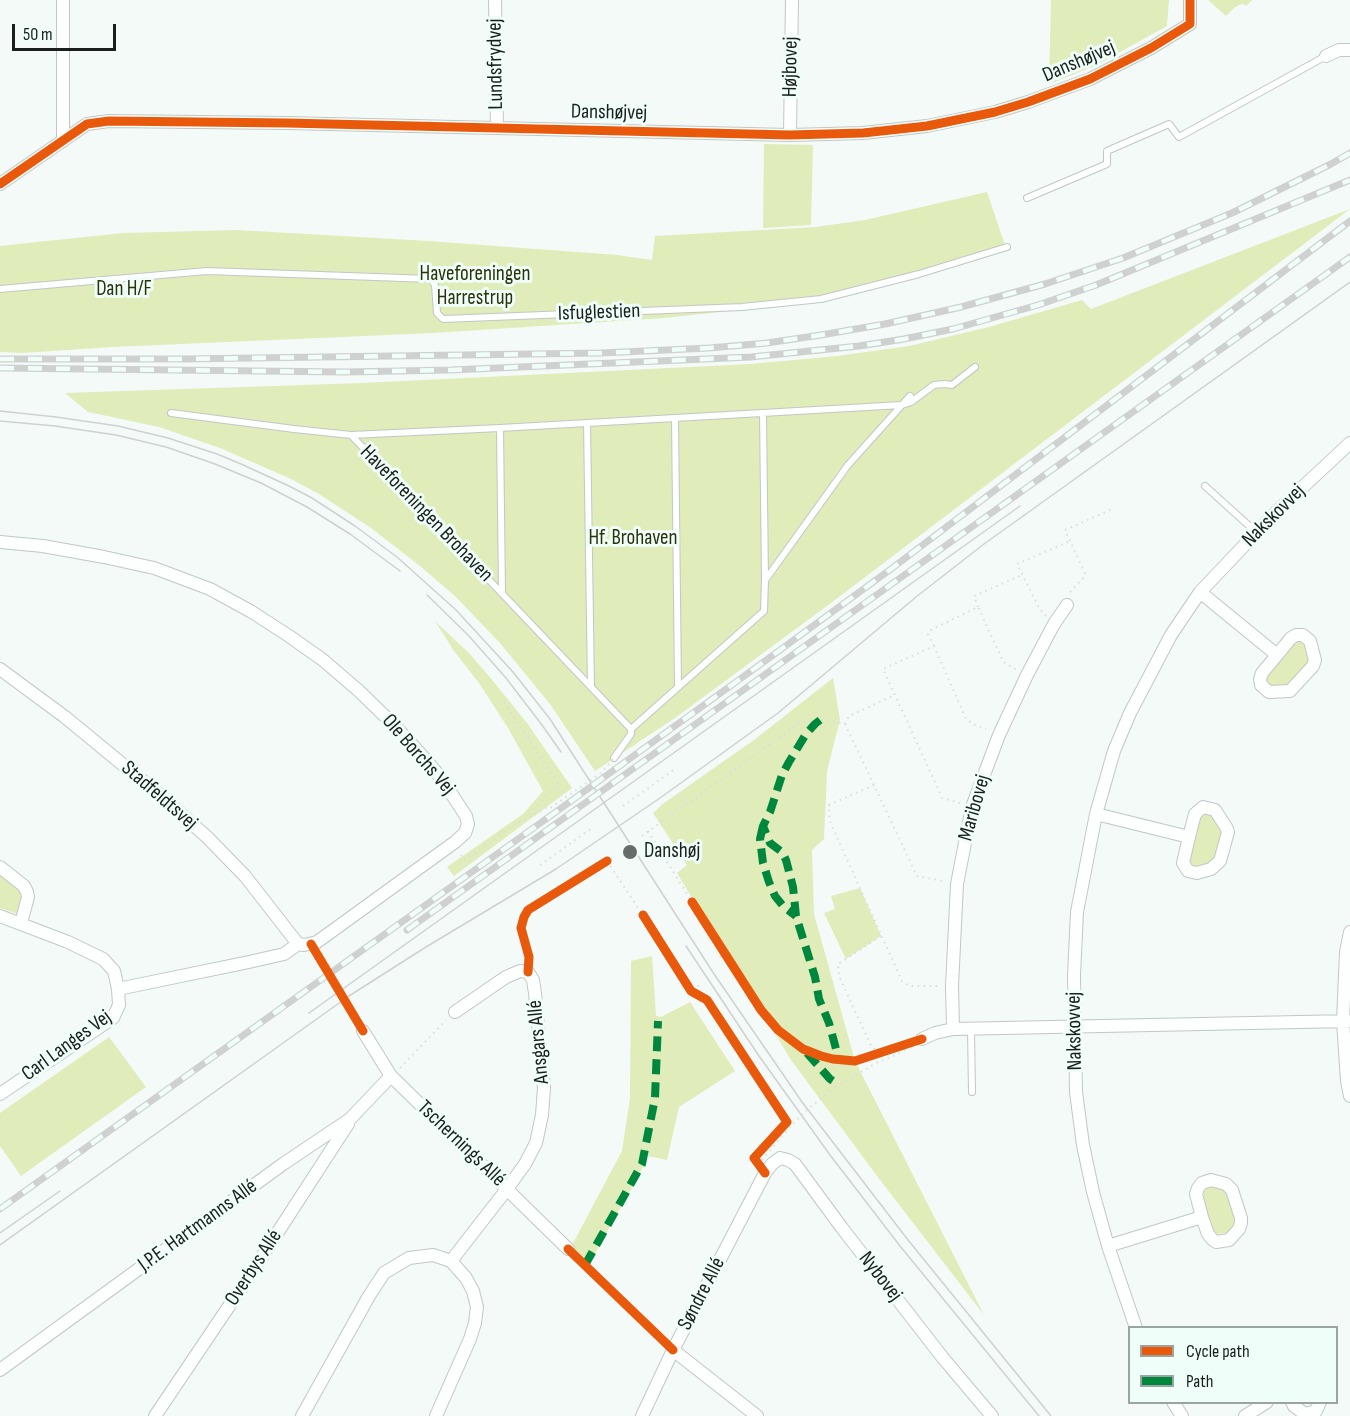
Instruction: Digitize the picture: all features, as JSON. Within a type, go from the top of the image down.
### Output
[{"type":"street","points":[[63,0],[63,141]]},
{"type":"street","name":"Lundsfrydvej","points":[[495,0],[497,128]]},
{"type":"street","name":"Højbovej","points":[[790,135],[792,0]]},
{"type":"street","name":"Danshøjvej","points":[[0,184],[87,124],[109,121],[790,135],[854,134],[896,130],[962,119],[1028,102],[1090,80],[1190,24],[1190,0]]},
{"type":"street","points":[[1326,56],[1339,50],[1350,50]]},
{"type":"street","name":"Nakskovvej","points":[[1135,1326],[1108,1246],[1093,1192],[1083,1145],[1076,1092],[1074,975],[1077,912],[1096,814],[1114,752],[1130,713],[1171,635],[1200,592],[1276,512],[1350,443]]},
{"type":"street","name":"Ole Borchs Vej","points":[[0,542],[52,548],[148,566],[210,589],[261,618],[323,660],[359,691],[441,777],[466,816],[468,824],[465,833],[455,842],[317,942],[305,944],[273,957],[118,989]]},
{"type":"street","points":[[1200,592],[1276,655]]},
{"type":"street","name":"Maribovej","points":[[953,1029],[952,986],[957,884],[972,807],[999,735],[1027,675],[1054,624],[1067,605]]},
{"type":"street","points":[[1303,635],[1310,641],[1315,660],[1313,666],[1290,691],[1269,692],[1261,685],[1260,679],[1276,655],[1291,638],[1303,635]]},
{"type":"street","name":"Stadfeldtsvej","points":[[0,669],[74,724],[207,837],[305,944]]},
{"type":"street","points":[[1203,807],[1215,810],[1228,832],[1220,861],[1211,868],[1197,873],[1188,871],[1183,863],[1189,837],[1195,814],[1203,807]]},
{"type":"street","points":[[1096,814],[1189,837]]},
{"type":"street","points":[[0,867],[24,886],[27,892],[28,897],[21,923]]},
{"type":"street","points":[[0,916],[68,942],[103,959],[114,971],[118,989]]},
{"type":"street","points":[[1350,932],[1344,985],[1347,1021],[1347,1081],[1350,1096]]},
{"type":"street","name":"Ansgars Allé","points":[[454,1012],[506,977],[520,971],[528,972],[533,980],[544,1088],[542,1115],[536,1143],[507,1190]]},
{"type":"street","name":"Carl Langes Vej","points":[[0,1094],[113,1018],[120,1005],[118,989]]},
{"type":"street","points":[[922,1039],[953,1029],[1347,1021]]},
{"type":"street","name":"Tschernings Allé","points":[[363,1031],[391,1076],[568,1249]]},
{"type":"street","name":"J.P.E. Hartmanns Allé","points":[[0,1370],[274,1171],[350,1119],[391,1076]]},
{"type":"street","name":"Overbys Allé","points":[[155,1416],[252,1272],[350,1119]]},
{"type":"street","name":"Nybovej","points":[[765,1173],[780,1158],[795,1164],[942,1358],[992,1416]]},
{"type":"street","name":"Søndre Allé","points":[[642,1416],[673,1350],[765,1173]]},
{"type":"street","points":[[1211,1180],[1226,1184],[1232,1190],[1241,1218],[1239,1229],[1230,1240],[1216,1242],[1208,1234],[1202,1217],[1196,1194],[1198,1188],[1202,1183],[1211,1180]]},
{"type":"street","points":[[450,1260],[507,1190]]},
{"type":"street","points":[[1108,1246],[1202,1217]]},
{"type":"street","points":[[302,1416],[369,1296],[384,1274],[409,1258],[433,1255],[450,1260],[466,1278],[474,1292],[477,1307],[470,1339],[436,1416]]},
{"type":"street","points":[[673,1350],[757,1416]]},
{"type":"street","points":[[1245,1416],[1264,1404]]},
{"type":"street","points":[[1293,1404],[1305,1414],[1316,1411],[1319,1404]]},
{"type":"lane","points":[[1027,198],[1107,164],[1107,151],[1169,124],[1179,137],[1326,56]]},
{"type":"lane","name":"Isfuglestien","points":[[0,289],[207,272],[431,279],[435,285],[437,313],[443,319],[706,309],[821,299],[919,274],[1006,247]]},
{"type":"lane","name":"Haveforeningen Brohaven","points":[[171,413],[351,435],[763,413],[902,405],[911,402],[934,385],[952,385],[975,367]]},
{"type":"lane","name":"Haveforeningen Brohaven","points":[[765,580],[848,465],[910,396]]},
{"type":"lane","points":[[614,758],[631,734],[631,729],[764,611],[763,413]]},
{"type":"lane","points":[[675,418],[678,687]]},
{"type":"lane","points":[[587,423],[591,687]]},
{"type":"lane","name":"Haveforeningen Brohaven","points":[[500,428],[502,593]]},
{"type":"lane","name":"Haveforeningen Brohaven","points":[[351,435],[631,729]]},
{"type":"lane","points":[[1205,486],[1257,532]]},
{"type":"lane","points":[[971,1030],[972,1092]]},
{"type":"path","points":[[1067,605],[1064,599],[1085,573],[1065,530],[1112,508]]},
{"type":"path","points":[[1054,624],[1039,608],[1017,564],[1070,541]]},
{"type":"path","points":[[1022,575],[974,596],[1003,661],[1027,675]]},
{"type":"path","points":[[978,607],[931,630],[928,634],[966,719],[999,735]]},
{"type":"path","points":[[934,646],[883,669],[942,798],[972,807]]},
{"type":"path","points":[[845,724],[849,716],[895,695]]},
{"type":"path","points":[[504,702],[558,784],[528,817]]},
{"type":"path","points":[[642,836],[800,723],[827,720],[845,724]]},
{"type":"path","points":[[845,724],[917,876],[957,884]]},
{"type":"path","points":[[461,855],[465,860],[528,817],[546,808],[549,809],[601,772],[614,758]]},
{"type":"path","points":[[623,806],[675,769]]},
{"type":"path","points":[[874,785],[829,805],[828,815],[902,981],[909,986],[952,986]]},
{"type":"path","points":[[540,865],[592,828]]},
{"type":"path","points":[[648,831],[692,906]]},
{"type":"path","points":[[612,858],[608,861],[643,915]]},
{"type":"path","points":[[881,936],[838,964],[839,976],[872,1048],[877,1050],[896,1044],[906,1044]]},
{"type":"path","points":[[305,944],[330,975]]},
{"type":"path","points":[[721,952],[731,963]]},
{"type":"path","points":[[698,985],[699,996]]},
{"type":"path","points":[[345,1000],[363,1031]]},
{"type":"path","points":[[391,1076],[454,1012]]},
{"type":"path","points":[[865,1057],[922,1039]]},
{"type":"path","points":[[762,1160],[808,1109],[835,1087],[922,1039]]},
{"type":"green space","points":[[1051,0],[1169,0],[1167,26],[1095,66],[1049,84]]},
{"type":"green space","points":[[1208,0],[1252,0],[1246,6],[1244,4],[1234,8],[1226,16]]},
{"type":"green space","points":[[764,144],[813,145],[811,225],[763,228]]},
{"type":"green space","points":[[987,192],[1007,251],[928,275],[821,301],[665,318],[433,333],[22,353],[0,352],[0,246],[123,233],[237,230],[428,241],[617,255],[652,260],[655,236],[816,227],[865,220]]},
{"type":"green space","name":"Hf. Brohaven","points":[[1350,209],[831,603],[675,718],[595,771],[550,704],[500,643],[456,597],[371,528],[319,494],[289,478],[220,448],[159,427],[88,412],[65,393],[363,383],[751,364],[909,346],[989,327],[1082,300],[1091,309]]},
{"type":"green space","points":[[435,621],[470,654],[493,681],[527,723],[572,788],[454,876],[447,867],[523,814],[543,791],[508,728]]},
{"type":"green space","points":[[1301,640],[1305,645],[1309,663],[1290,685],[1275,688],[1268,685],[1266,677],[1295,641]]},
{"type":"green space","points":[[833,678],[840,720],[827,771],[824,839],[812,850],[814,914],[855,1061],[984,1315],[791,1060],[677,873],[687,865],[653,813],[754,740]]},
{"type":"green space","points":[[1211,814],[1223,829],[1215,863],[1198,868],[1193,866],[1189,859],[1200,817]]},
{"type":"green space","points":[[0,874],[21,893],[18,914],[0,908]]},
{"type":"green space","points":[[860,888],[881,936],[846,959],[824,913],[835,909],[831,896]]},
{"type":"green space","points":[[652,956],[656,1016],[661,1017],[690,1002],[735,1071],[679,1107],[667,1160],[648,1156],[589,1264],[571,1247],[622,1151],[630,1098],[631,961]]},
{"type":"green space","points":[[109,1037],[146,1087],[21,1176],[0,1146],[0,1113]]},
{"type":"green space","points":[[1210,1186],[1225,1189],[1235,1217],[1234,1224],[1227,1233],[1216,1234],[1212,1229],[1203,1198],[1204,1191]]},
{"type":"tram line","points":[[0,1245],[349,996],[556,869],[660,798],[778,713],[916,597],[984,544],[1350,282]]},
{"type":"tram line","points":[[0,411],[118,426],[168,438],[241,464],[312,498],[355,526],[397,557],[456,610],[513,672],[550,719],[714,974],[802,1102],[908,1240],[1051,1416]]},
{"type":"tram line","points":[[0,421],[116,435],[166,447],[215,464],[261,483],[307,507],[350,534],[400,571]]},
{"type":"tram line","points":[[309,1013],[1020,506]]},
{"type":"tram line","points":[[427,595],[469,636],[506,678],[561,752]]},
{"type":"tram line","points":[[686,946],[759,1056],[830,1155],[900,1246],[1039,1416]]},
{"type":"tram line","points":[[0,1233],[60,1191]]},
{"type":"railway","points":[[0,359],[183,359],[601,353],[709,348],[821,335],[961,307],[1045,284],[1123,258],[1232,213],[1350,153]]},
{"type":"railway","points":[[0,368],[345,372],[451,370],[751,357],[859,346],[953,329],[1038,305],[1096,285],[1350,180]]},
{"type":"railway","points":[[0,1209],[553,814],[891,569],[1350,221]]},
{"type":"railway","points":[[407,930],[1350,257]]},
{"type":"marked path","points":[[820,720],[806,734],[782,775],[763,826],[770,843],[782,852],[786,860],[793,887],[796,916],[839,1060]]},
{"type":"marked path","points":[[763,826],[760,839],[763,863],[769,882],[775,896],[796,916]]},
{"type":"marked path","points":[[585,1265],[642,1164],[655,1098],[658,1021]]},
{"type":"marked path","points":[[807,1053],[830,1079],[839,1085]]},
{"type":"cycle path","points":[[0,184],[87,124],[109,121],[790,135],[863,133],[927,126],[995,112],[1090,79],[1151,48],[1190,24],[1190,0]]},
{"type":"cycle path","points":[[528,972],[529,957],[521,928],[528,910],[607,861]]},
{"type":"cycle path","points":[[692,902],[761,1010],[778,1030],[803,1049],[833,1059],[855,1061],[922,1039]]},
{"type":"cycle path","points":[[643,915],[691,991],[707,1000],[787,1122],[754,1158],[765,1173]]},
{"type":"cycle path","points":[[311,944],[363,1031]]},
{"type":"cycle path","points":[[568,1249],[673,1350]]},
{"type":"place","name":"Danshøj","points":[[630,852]]},
{"type":"park label","name":"Haveforeningen Harrestrup","points":[[475,287]]},
{"type":"park label","name":"Dan H/F","points":[[124,290]]}]
